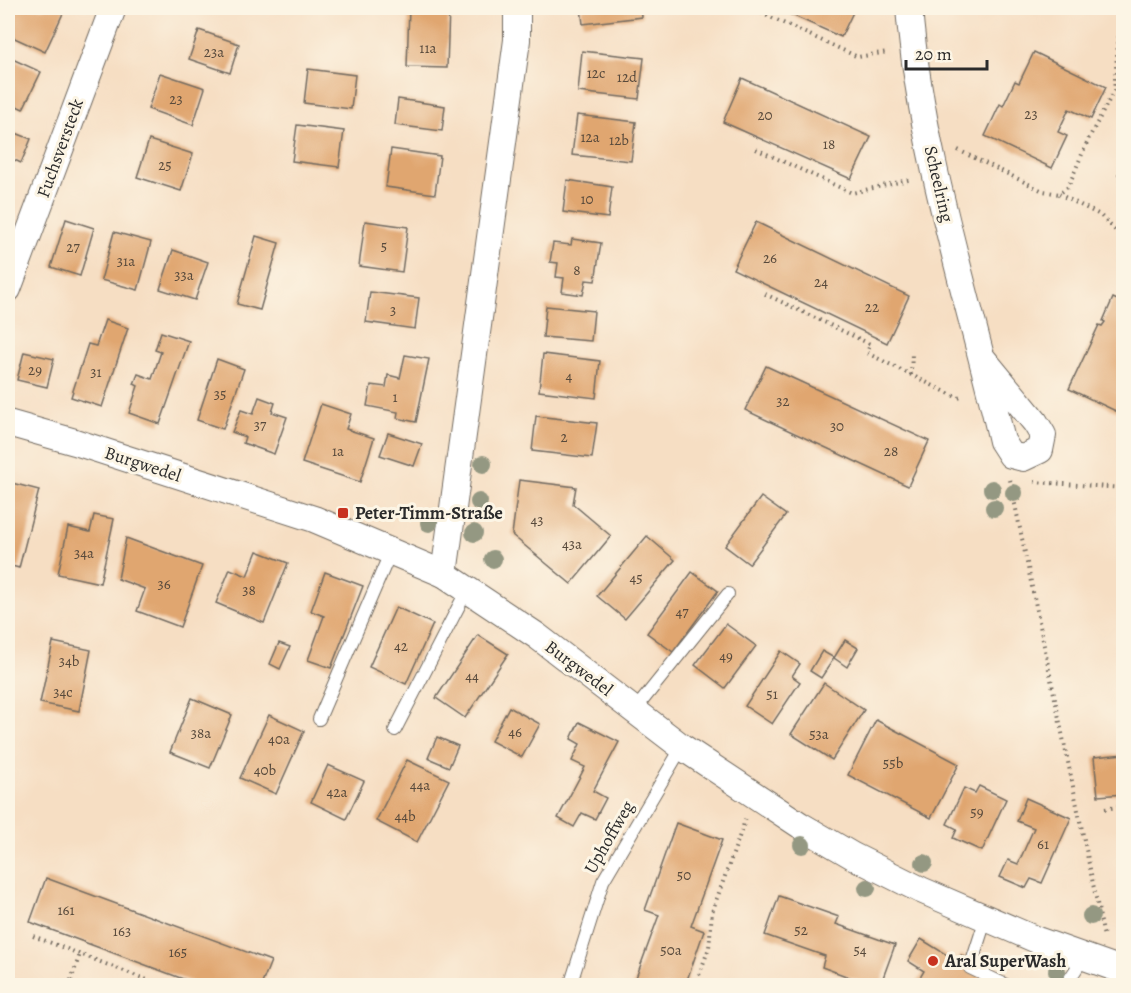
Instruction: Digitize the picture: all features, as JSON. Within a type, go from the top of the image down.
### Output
[{"type":"street","name":"Fuchsversteck","points":[[8,290],[113,8]]},
{"type":"street","points":[[444,574],[517,40],[517,8]]},
{"type":"street","name":"Scheelring","points":[[909,8],[927,135],[1002,441]]},
{"type":"street","name":"Scheelring","points":[[983,359],[1043,435],[1040,450],[1023,458]]},
{"type":"street","name":"Burgwedel","points":[[8,423],[75,442],[306,516],[444,574],[537,636],[682,747],[800,825],[853,856],[921,890],[986,918],[1038,940],[1124,971]]},
{"type":"street","points":[[1002,441],[1011,455],[1023,458]]},
{"type":"lane","points":[[319,719],[391,551]]},
{"type":"lane","points":[[395,730],[467,590]]},
{"type":"lane","points":[[634,711],[728,594]]},
{"type":"lane","name":"Uphoffweg","points":[[570,986],[603,881],[682,747]]},
{"type":"lane","points":[[986,918],[970,968],[984,980],[1008,986]]},
{"type":"lane","points":[[1065,986],[1090,959]]},
{"type":"path","points":[[750,8],[858,57],[913,48]]},
{"type":"path","points":[[1059,194],[1068,187],[1089,138],[1114,91],[1122,8]]},
{"type":"path","points":[[927,135],[1043,191],[1059,194],[1100,214],[1124,239]]},
{"type":"path","points":[[756,149],[852,193],[936,173]]},
{"type":"path","points":[[1124,150],[1119,174],[1124,209]]},
{"type":"path","points":[[765,294],[870,344],[867,353],[958,398],[990,388]]},
{"type":"path","points":[[911,375],[912,354]]},
{"type":"path","points":[[1002,441],[1104,937],[1090,959]]},
{"type":"path","points":[[1023,458],[1034,482],[1124,488]]},
{"type":"path","points":[[695,986],[709,948],[712,912],[754,795]]},
{"type":"path","points":[[1105,809],[1124,806]]},
{"type":"path","points":[[33,936],[163,986]]},
{"type":"path","points":[[69,986],[80,954]]},
{"type":"building","points":[[8,8],[65,9],[45,52],[8,35]]},
{"type":"building","points":[[409,8],[449,8],[447,68],[407,67]]},
{"type":"building","points":[[581,8],[641,8],[642,17],[583,24]]},
{"type":"building","points":[[776,8],[855,8],[841,37]]},
{"type":"building","points":[[199,30],[239,44],[230,73],[189,59]]},
{"type":"building","points":[[582,51],[644,58],[639,99],[578,92]]},
{"type":"building","points":[[1034,52],[1106,87],[1091,119],[1069,109],[1058,132],[1067,136],[1052,168],[985,136],[1000,104],[1003,106],[1015,81],[1019,83]]},
{"type":"building","points":[[8,57],[41,72],[23,109],[8,102]]},
{"type":"building","points":[[308,69],[355,75],[351,109],[304,103]]},
{"type":"building","points":[[160,73],[205,88],[193,125],[148,109]]},
{"type":"building","points":[[742,78],[871,137],[851,179],[723,122]]},
{"type":"building","points":[[398,99],[445,106],[442,131],[395,125]]},
{"type":"building","points":[[577,115],[636,122],[631,161],[572,155]]},
{"type":"building","points":[[297,125],[344,131],[339,167],[292,161]]},
{"type":"building","points":[[8,130],[31,139],[21,163],[8,157]]},
{"type":"building","points":[[149,140],[193,154],[181,191],[137,177]]},
{"type":"building","points":[[391,149],[440,156],[435,194],[386,187]]},
{"type":"building","points":[[567,180],[612,187],[608,218],[563,212]]},
{"type":"building","points":[[66,219],[94,228],[80,276],[51,267]]},
{"type":"building","points":[[365,221],[408,227],[402,272],[359,266]]},
{"type":"building","points":[[756,222],[909,296],[887,343],[733,269]]},
{"type":"building","points":[[114,232],[151,242],[138,290],[101,280]]},
{"type":"building","points":[[256,236],[279,243],[260,310],[237,304]]},
{"type":"building","points":[[572,239],[601,243],[595,281],[586,280],[583,295],[562,292],[564,278],[556,277],[558,263],[550,262],[553,243],[571,245]]},
{"type":"building","points":[[173,250],[208,262],[195,300],[160,289]]},
{"type":"building","points":[[370,292],[419,298],[415,329],[366,322]]},
{"type":"building","points":[[1113,298],[1124,303],[1124,406],[1120,413],[1069,389],[1099,325],[1102,326],[1105,322],[1103,321]]},
{"type":"building","points":[[546,306],[594,311],[591,341],[543,337]]},
{"type":"building","points":[[105,320],[128,328],[102,407],[71,397],[88,344],[96,346]]},
{"type":"building","points":[[161,332],[189,341],[160,424],[129,413],[138,386],[134,384],[138,374],[152,379],[161,352],[155,350]]},
{"type":"building","points":[[24,352],[54,359],[47,387],[17,380]]},
{"type":"building","points":[[543,354],[600,361],[596,398],[539,391]]},
{"type":"building","points":[[405,355],[429,359],[416,422],[397,418],[398,412],[367,406],[371,385],[386,387],[388,375],[400,378]]},
{"type":"building","points":[[217,359],[244,369],[223,429],[197,420]]},
{"type":"building","points":[[766,366],[929,441],[908,486],[745,410]]},
{"type":"building","points":[[259,397],[275,403],[272,412],[287,417],[274,454],[243,443],[245,437],[232,432],[241,410],[253,414]]},
{"type":"building","points":[[321,404],[351,414],[346,429],[374,438],[360,482],[302,463]]},
{"type":"building","points":[[536,416],[597,423],[592,458],[532,451]]},
{"type":"building","points":[[388,433],[422,444],[414,466],[380,455]]},
{"type":"building","points":[[519,480],[576,487],[573,504],[611,536],[571,584],[512,535]]},
{"type":"building","points":[[8,482],[39,490],[19,568],[8,565]]},
{"type":"building","points":[[761,497],[786,515],[749,564],[725,546]]},
{"type":"building","points":[[94,515],[114,519],[100,583],[58,574],[68,527],[90,532]]},
{"type":"building","points":[[647,536],[675,560],[625,619],[597,596]]},
{"type":"building","points":[[126,538],[202,566],[180,627],[137,611],[145,589],[118,579]]},
{"type":"building","points":[[257,551],[288,563],[264,623],[216,603],[230,569],[247,576]]},
{"type":"building","points":[[325,572],[363,586],[331,668],[308,660],[324,616],[311,611]]},
{"type":"building","points":[[692,572],[718,591],[673,652],[647,633]]},
{"type":"building","points":[[396,607],[433,624],[406,684],[369,667]]},
{"type":"building","points":[[726,624],[756,646],[725,688],[695,665]]},
{"type":"building","points":[[478,635],[508,654],[465,718],[436,698]]},
{"type":"building","points":[[845,640],[858,648],[847,667],[834,658]]},
{"type":"building","points":[[53,642],[91,650],[79,711],[40,703]]},
{"type":"building","points":[[279,643],[290,647],[280,669],[270,664]]},
{"type":"building","points":[[781,651],[800,664],[792,676],[800,682],[772,724],[745,706]]},
{"type":"building","points":[[822,651],[834,658],[821,678],[810,671]]},
{"type":"building","points":[[824,683],[864,710],[832,760],[791,734]]},
{"type":"building","points":[[192,698],[232,715],[210,768],[170,752]]},
{"type":"building","points":[[509,707],[540,724],[522,757],[491,741]]},
{"type":"building","points":[[269,715],[304,731],[276,794],[240,778]]},
{"type":"building","points":[[876,720],[959,764],[931,818],[848,775]]},
{"type":"building","points":[[579,722],[619,742],[593,791],[606,798],[595,819],[582,813],[574,827],[558,818],[585,767],[572,761],[580,744],[571,739]]},
{"type":"building","points":[[437,737],[458,746],[449,767],[428,758]]},
{"type":"building","points":[[1124,754],[1124,794],[1098,796],[1094,757]]},
{"type":"building","points":[[407,760],[449,780],[417,842],[376,821]]},
{"type":"building","points":[[328,765],[364,781],[346,819],[311,802]]},
{"type":"building","points":[[979,786],[1006,799],[982,851],[953,838],[957,829],[947,824],[964,788],[975,793]]},
{"type":"building","points":[[1026,798],[1071,818],[1042,883],[1031,879],[1026,888],[1000,877],[1008,860],[1018,864],[1034,828],[1017,821]]},
{"type":"building","points":[[676,823],[722,840],[691,926],[704,931],[685,986],[633,986],[659,915],[645,910]]},
{"type":"building","points":[[46,878],[271,961],[261,986],[202,986],[30,922]]},
{"type":"building","points":[[1119,880],[1124,880],[1124,916],[1122,916]]},
{"type":"building","points":[[779,896],[839,917],[836,924],[895,945],[880,986],[873,986],[822,967],[825,956],[765,935]]},
{"type":"building","points":[[921,939],[958,962],[961,955],[1010,986],[915,986],[924,971],[908,961]]},
{"type":"place","name":"Peter-Timm-Straße","points":[[343,513]]},
{"type":"place","name":"Aral SuperWash","points":[[933,961]]}]
